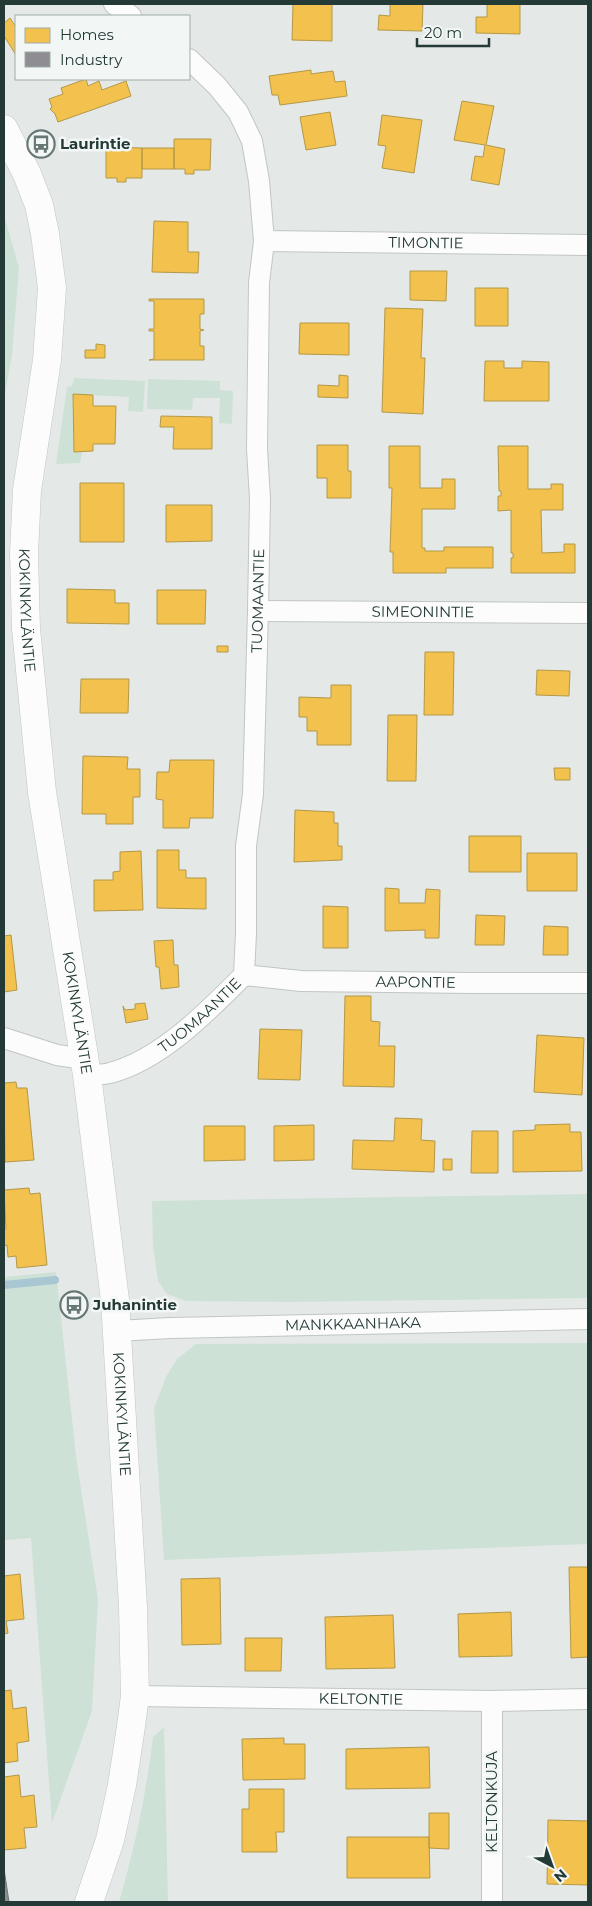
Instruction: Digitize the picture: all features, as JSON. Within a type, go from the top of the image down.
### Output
[{"type":"main road","name":"KOKINKYLÄNTIE","points":[[4,129],[27,174],[39,205],[52,288],[47,360],[27,490],[24,554],[26,629],[42,792],[86,1067],[115,1300],[133,1607],[135,1696],[122,1785],[110,1840],[89,1902]]},
{"type":"street","points":[[114,4],[130,15]]},
{"type":"street","name":"TUOMAANTIE","points":[[86,1067],[109,1073],[129,1066],[148,1056],[176,1037],[217,1002],[244,975],[246,846],[253,794],[260,499],[257,449],[259,283],[264,241],[259,181],[252,141],[238,112],[218,86],[190,60]]},
{"type":"street","name":"TIMONTIE","points":[[264,241],[588,245]]},
{"type":"street","name":"SIMEONINTIE","points":[[258,610],[588,613]]},
{"type":"street","name":"AAPONTIE","points":[[244,975],[301,981],[473,984],[588,983]]},
{"type":"street","points":[[4,1038],[57,1055],[86,1067]]},
{"type":"street","name":"MANKKAANHAKA","points":[[117,1331],[170,1328],[588,1319]]},
{"type":"street","name":"KELTONTIE","points":[[135,1696],[492,1701],[588,1699]]},
{"type":"street","name":"KELTONKUJA","points":[[492,1701],[492,1902]]},
{"type":"green space","points":[[4,215],[19,268],[12,354],[4,400]]},
{"type":"green space","points":[[74,378],[145,381],[143,412],[128,411],[129,397],[73,394],[74,451],[82,452],[80,463],[56,464],[67,387],[72,386]]},
{"type":"green space","points":[[148,379],[220,381],[220,390],[233,391],[232,424],[219,423],[220,398],[193,398],[192,410],[147,409]]},
{"type":"green space","points":[[588,1194],[588,1298],[292,1302],[186,1301],[167,1294],[158,1281],[153,1246],[152,1201]]},
{"type":"green space","points":[[56,1272],[76,1456],[98,1599],[92,1711],[52,1823],[31,1538],[4,1540],[4,1277]]},
{"type":"green space","points":[[588,1343],[588,1544],[164,1560],[154,1408],[166,1377],[177,1359],[196,1344]]},
{"type":"green space","points":[[164,1727],[168,1902],[119,1902],[139,1820],[153,1737]]},
{"type":"building: Homes","points":[[293,4],[332,4],[332,41],[292,40]]},
{"type":"building: Homes","points":[[390,4],[423,4],[422,31],[378,30],[379,15],[390,16]]},
{"type":"building: Homes","points":[[487,4],[520,4],[520,34],[476,33],[476,17],[487,17]]},
{"type":"building: Homes","points":[[10,18],[15,26],[15,53],[4,36],[4,23]]},
{"type":"building: Homes","points":[[311,70],[311,74],[333,71],[335,82],[345,81],[347,96],[280,105],[278,95],[272,95],[269,76]]},
{"type":"building: Homes","points":[[86,80],[88,86],[99,81],[102,90],[126,81],[131,96],[58,122],[55,114],[50,109],[52,107],[49,99],[63,94],[61,88]]},
{"type":"building: Homes","points":[[462,101],[494,106],[486,145],[505,149],[499,185],[471,180],[475,156],[483,157],[485,145],[454,140]]},
{"type":"building: Homes","points":[[330,112],[336,145],[306,150],[300,117]]},
{"type":"building: Homes","points":[[382,115],[422,120],[414,173],[382,168],[386,146],[378,145]]},
{"type":"building: Homes","points":[[174,139],[211,139],[210,170],[194,170],[194,174],[185,174],[185,169],[174,169]]},
{"type":"building: Homes","points":[[106,147],[142,148],[142,178],[126,178],[126,182],[117,182],[117,178],[106,178]]},
{"type":"building: Homes","points":[[142,148],[174,148],[174,169],[142,169]]},
{"type":"building: Homes","points":[[154,221],[188,222],[188,252],[199,252],[198,273],[152,272]]},
{"type":"building: Homes","points":[[410,271],[447,271],[446,301],[410,300]]},
{"type":"building: Homes","points":[[475,288],[508,288],[508,326],[475,326]]},
{"type":"building: Homes","points":[[149,299],[204,299],[204,314],[200,314],[200,329],[204,330],[200,331],[200,346],[204,346],[204,360],[149,360],[154,359],[154,331],[149,331],[149,329],[154,329],[154,301],[149,301]]},
{"type":"building: Homes","points":[[385,308],[423,309],[421,358],[425,358],[423,414],[382,412]]},
{"type":"building: Homes","points":[[300,323],[349,323],[349,355],[299,354]]},
{"type":"building: Homes","points":[[96,344],[105,345],[105,358],[85,358],[85,350],[96,350]]},
{"type":"building: Homes","points":[[485,361],[504,361],[504,368],[522,368],[522,361],[549,362],[549,401],[484,401]]},
{"type":"building: Homes","points":[[339,375],[348,376],[348,398],[318,397],[318,385],[339,386]]},
{"type":"building: Homes","points":[[73,394],[93,395],[93,406],[116,406],[115,444],[93,444],[93,451],[74,452]]},
{"type":"building: Homes","points":[[161,416],[212,417],[212,449],[173,449],[174,427],[160,427]]},
{"type":"building: Homes","points":[[317,445],[348,445],[348,471],[351,471],[351,498],[327,498],[327,478],[317,478]]},
{"type":"building: Homes","points":[[389,446],[420,446],[420,488],[442,488],[442,479],[455,479],[455,509],[422,509],[422,548],[425,548],[425,551],[444,551],[444,547],[493,547],[493,568],[446,568],[446,573],[393,573],[393,552],[390,552],[392,488],[389,488]]},
{"type":"building: Homes","points":[[498,446],[528,446],[528,489],[551,489],[551,484],[563,484],[563,510],[541,510],[542,553],[564,552],[564,544],[575,544],[575,573],[511,573],[513,553],[511,553],[511,510],[498,511],[498,496],[501,496],[501,491],[499,491]]},
{"type":"building: Homes","points":[[80,483],[124,483],[124,542],[80,542]]},
{"type":"building: Homes","points":[[166,505],[212,505],[212,541],[166,542]]},
{"type":"building: Homes","points":[[67,589],[115,590],[115,603],[129,603],[129,624],[67,623]]},
{"type":"building: Homes","points":[[157,590],[206,590],[205,624],[157,624]]},
{"type":"building: Homes","points":[[217,646],[228,646],[228,652],[217,652]]},
{"type":"building: Homes","points":[[425,652],[454,652],[453,715],[424,715]]},
{"type":"building: Homes","points":[[537,670],[570,671],[569,696],[536,695]]},
{"type":"building: Homes","points":[[81,679],[129,679],[128,713],[80,713]]},
{"type":"building: Homes","points":[[331,685],[351,685],[351,745],[317,745],[317,731],[307,731],[307,717],[299,717],[299,697],[331,698]]},
{"type":"building: Homes","points":[[388,715],[417,715],[416,781],[387,781]]},
{"type":"building: Homes","points":[[83,756],[128,757],[127,769],[140,769],[140,797],[133,797],[133,824],[106,824],[106,814],[82,814]]},
{"type":"building: Homes","points":[[170,760],[214,760],[213,818],[190,818],[189,828],[163,828],[163,800],[156,799],[157,772],[169,772]]},
{"type":"building: Homes","points":[[554,768],[570,768],[570,780],[555,780]]},
{"type":"building: Homes","points":[[295,810],[334,812],[334,823],[338,823],[338,846],[342,846],[342,860],[294,862]]},
{"type":"building: Homes","points":[[469,836],[521,836],[521,872],[469,872]]},
{"type":"building: Homes","points":[[157,850],[179,850],[179,870],[186,870],[186,878],[206,878],[206,909],[157,908]]},
{"type":"building: Homes","points":[[141,851],[143,910],[94,911],[94,880],[113,880],[113,872],[120,871],[120,852]]},
{"type":"building: Homes","points":[[527,853],[577,853],[577,891],[527,891]]},
{"type":"building: Homes","points":[[385,888],[399,889],[399,903],[425,903],[426,889],[440,890],[439,938],[425,938],[425,930],[385,931]]},
{"type":"building: Homes","points":[[323,906],[348,907],[348,948],[323,948]]},
{"type":"building: Homes","points":[[476,915],[505,916],[504,945],[475,945]]},
{"type":"building: Homes","points":[[544,926],[568,927],[568,955],[543,955]]},
{"type":"building: Homes","points":[[11,935],[17,990],[4,992],[4,936]]},
{"type":"building: Homes","points":[[173,940],[174,965],[178,965],[179,987],[161,989],[159,967],[156,967],[154,941]]},
{"type":"building: Homes","points":[[345,996],[371,996],[371,1021],[380,1022],[379,1046],[395,1046],[394,1087],[343,1086]]},
{"type":"building: Homes","points":[[145,1003],[148,1019],[126,1023],[123,1006],[125,1010],[135,1009],[135,1004]]},
{"type":"building: Homes","points":[[260,1029],[302,1030],[300,1080],[258,1079]]},
{"type":"building: Homes","points":[[537,1035],[584,1038],[582,1095],[534,1092]]},
{"type":"building: Homes","points":[[16,1082],[17,1088],[27,1088],[34,1160],[5,1162],[4,1083]]},
{"type":"building: Homes","points":[[395,1118],[422,1119],[421,1140],[435,1141],[434,1172],[352,1169],[353,1140],[394,1141]]},
{"type":"building: Homes","points":[[570,1124],[570,1132],[581,1132],[582,1171],[513,1172],[513,1131],[535,1130],[535,1125]]},
{"type":"building: Homes","points":[[314,1125],[314,1160],[274,1161],[274,1126]]},
{"type":"building: Homes","points":[[204,1126],[245,1126],[245,1160],[204,1161]]},
{"type":"building: Homes","points":[[472,1131],[498,1131],[498,1173],[471,1173]]},
{"type":"building: Homes","points":[[443,1159],[452,1159],[452,1170],[443,1170]]},
{"type":"building: Homes","points":[[29,1188],[30,1194],[40,1193],[47,1265],[17,1268],[16,1256],[8,1257],[7,1245],[4,1246],[4,1229],[6,1229],[4,1190]]},
{"type":"building: Homes","points":[[569,1567],[588,1567],[588,1657],[571,1658]]},
{"type":"building: Homes","points":[[20,1574],[24,1619],[6,1621],[8,1633],[4,1634],[4,1576]]},
{"type":"building: Homes","points":[[220,1578],[221,1644],[182,1645],[181,1579]]},
{"type":"building: Homes","points":[[511,1612],[512,1656],[459,1657],[458,1614]]},
{"type":"building: Homes","points":[[393,1615],[395,1668],[326,1669],[325,1617]]},
{"type":"building: Homes","points":[[245,1638],[282,1638],[281,1671],[245,1671]]},
{"type":"building: Homes","points":[[11,1690],[13,1709],[26,1707],[29,1741],[17,1743],[18,1761],[4,1763],[4,1691]]},
{"type":"building: Homes","points":[[284,1738],[284,1744],[305,1744],[305,1779],[243,1780],[242,1739]]},
{"type":"building: Homes","points":[[429,1747],[430,1788],[346,1789],[346,1749]]},
{"type":"building: Homes","points":[[19,1775],[21,1797],[34,1795],[37,1827],[24,1828],[26,1848],[4,1850],[4,1777]]},
{"type":"building: Homes","points":[[249,1789],[284,1789],[284,1832],[276,1832],[277,1852],[242,1852],[242,1809],[249,1809]]},
{"type":"building: Homes","points":[[429,1813],[449,1813],[449,1849],[429,1848]]},
{"type":"building: Homes","points":[[548,1820],[588,1821],[588,1885],[547,1884]]},
{"type":"building: Homes","points":[[347,1837],[429,1837],[430,1878],[347,1878]]},
{"type":"building: Industry","points":[[4,1869],[9,1902],[4,1902]]},
{"type":"waterway","points":[[4,1285],[55,1280]]},
{"type":"place","name":"Laurintie","points":[[41,144]]},
{"type":"place","name":"Juhanintie","points":[[74,1305]]}]
